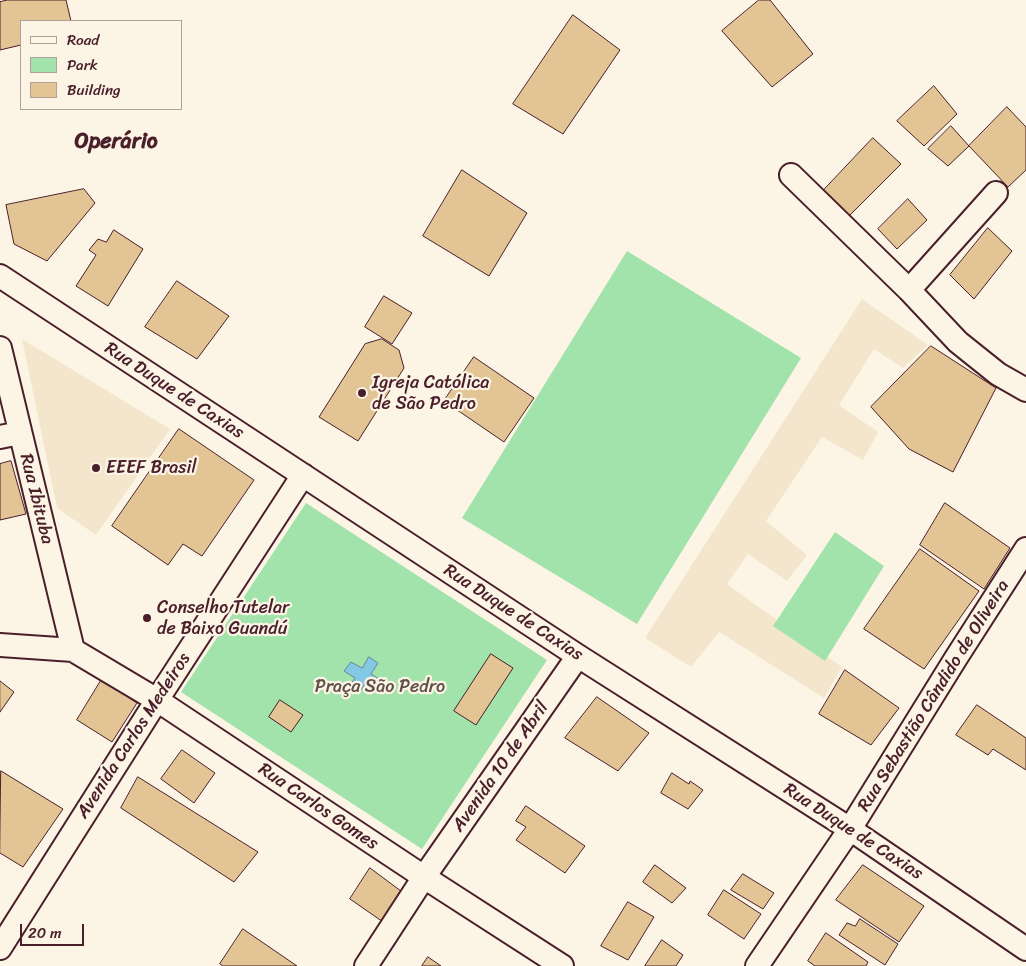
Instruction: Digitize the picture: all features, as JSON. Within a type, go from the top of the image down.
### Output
[{"type":"street","points":[[791,175],[909,290],[958,342],[998,374],[1026,390]]},
{"type":"street","points":[[909,290],[996,193]]},
{"type":"street","name":"Rua Duque de Caxias","points":[[0,276],[578,656],[850,829],[1026,949]]},
{"type":"street","name":"Rua Ibituba","points":[[0,348],[10,436],[73,650]]},
{"type":"street","name":"Avenida Carlos Medeiros","points":[[0,948],[157,700],[303,475]]},
{"type":"street","name":"Rua Sebastião Cândido de Oliveira","points":[[757,966],[850,829],[1026,549]]},
{"type":"street","points":[[0,645],[73,650]]},
{"type":"street","name":"Rua Carlos Gomes","points":[[73,650],[157,700],[562,966]]},
{"type":"street","name":"Avenida 10 de Abril","points":[[366,966],[424,877],[578,656]]},
{"type":"shaded area","points":[[862,299],[928,345],[903,368],[874,349],[839,405],[878,432],[863,460],[822,437],[766,521],[807,555],[787,581],[748,554],[727,584],[842,667],[824,698],[719,632],[691,667],[645,638]]},
{"type":"shaded area","name":"EEEF Brasil","points":[[22,339],[170,429],[96,535],[57,508]]},
{"type":"green space","points":[[627,251],[801,358],[637,624],[462,518]]},
{"type":"green space","name":"Praça São Pedro","points":[[306,503],[547,660],[422,849],[181,692]]},
{"type":"green space","points":[[835,532],[884,566],[825,661],[773,626]]},
{"type":"water","points":[[369,657],[378,663],[371,674],[382,681],[376,690],[365,684],[358,694],[349,687],[355,678],[344,671],[351,662],[362,668]]},
{"type":"building","points":[[8,0],[66,0],[71,20],[20,20],[20,45],[0,50],[0,2]]},
{"type":"building","points":[[759,0],[770,0],[813,54],[772,87],[722,31]]},
{"type":"building","points":[[573,15],[620,50],[563,134],[513,104]]},
{"type":"building","points":[[934,86],[957,114],[924,146],[897,121]]},
{"type":"building","points":[[1007,107],[1026,127],[1026,170],[1008,187],[969,146]]},
{"type":"building","points":[[951,126],[969,146],[948,166],[928,149]]},
{"type":"building","points":[[873,138],[901,164],[849,216],[823,191]]},
{"type":"building","points":[[462,170],[527,213],[489,276],[423,236]]},
{"type":"building","points":[[84,189],[95,203],[47,261],[14,244],[6,205]]},
{"type":"building","points":[[908,199],[927,220],[897,249],[878,229]]},
{"type":"building","points":[[988,228],[1012,251],[974,299],[950,275]]},
{"type":"building","points":[[114,230],[143,249],[108,306],[76,286],[96,255],[89,250],[98,239],[106,242]]},
{"type":"building","points":[[177,281],[229,316],[197,359],[145,327]]},
{"type":"building","points":[[384,296],[412,313],[392,344],[365,327]]},
{"type":"building","name":"Igreja Católica de São Pedro","points":[[382,339],[399,350],[404,368],[358,441],[319,417],[365,344]]},
{"type":"building","points":[[931,346],[996,388],[953,472],[909,449],[871,407]]},
{"type":"building","points":[[474,357],[534,398],[504,442],[444,401]]},
{"type":"building","points":[[179,429],[254,480],[202,556],[183,544],[168,565],[112,526]]},
{"type":"building","points":[[11,461],[26,514],[0,520],[0,464]]},
{"type":"building","points":[[945,503],[1010,548],[984,589],[920,545]]},
{"type":"building","points":[[920,549],[979,591],[924,669],[864,629]]},
{"type":"building","points":[[491,654],[513,668],[476,725],[454,711]]},
{"type":"building","points":[[845,670],[899,708],[871,745],[819,714]]},
{"type":"building","points":[[102,679],[137,703],[112,742],[77,720]]},
{"type":"building","points":[[0,681],[14,692],[0,712]]},
{"type":"building","points":[[597,697],[649,733],[618,771],[565,738]]},
{"type":"building","points":[[280,700],[303,715],[291,732],[269,717]]},
{"type":"building","points":[[977,705],[1026,738],[1026,770],[993,749],[988,755],[956,735]]},
{"type":"building","points":[[182,750],[215,773],[194,803],[161,779]]},
{"type":"building","points":[[1,771],[63,809],[23,867],[0,853]]},
{"type":"building","points":[[672,773],[689,784],[690,781],[703,790],[688,809],[661,793]]},
{"type":"building","points":[[138,777],[258,852],[234,882],[121,808]]},
{"type":"building","points":[[526,806],[585,846],[565,873],[516,840],[526,827],[516,821]]},
{"type":"building","points":[[655,865],[686,888],[672,903],[643,882]]},
{"type":"building","points":[[863,865],[924,906],[899,942],[836,900]]},
{"type":"building","points":[[370,868],[405,894],[386,924],[350,899]]},
{"type":"building","points":[[743,874],[774,893],[763,909],[731,890]]},
{"type":"building","points":[[724,890],[761,914],[744,939],[708,915]]},
{"type":"building","points":[[628,902],[654,917],[628,960],[601,946]]},
{"type":"building","points":[[860,919],[898,944],[885,965],[839,935],[847,923],[855,926]]},
{"type":"building","points":[[243,929],[297,966],[223,966],[220,964]]},
{"type":"building","points":[[826,933],[868,962],[866,966],[815,966],[808,961]]},
{"type":"building","points":[[662,940],[683,955],[676,966],[645,966]]},
{"type":"building","points":[[428,957],[441,966],[422,966]]},
{"type":"place","name":"Igreja Católica de São Pedro","points":[[362,393]]},
{"type":"place","name":"EEEF Brasil","points":[[96,468]]},
{"type":"place","name":"Conselho Tutelar de Baixo Guandú","points":[[147,618]]},
{"type":"district","name":"Operário","points":[[116,142]]}]
